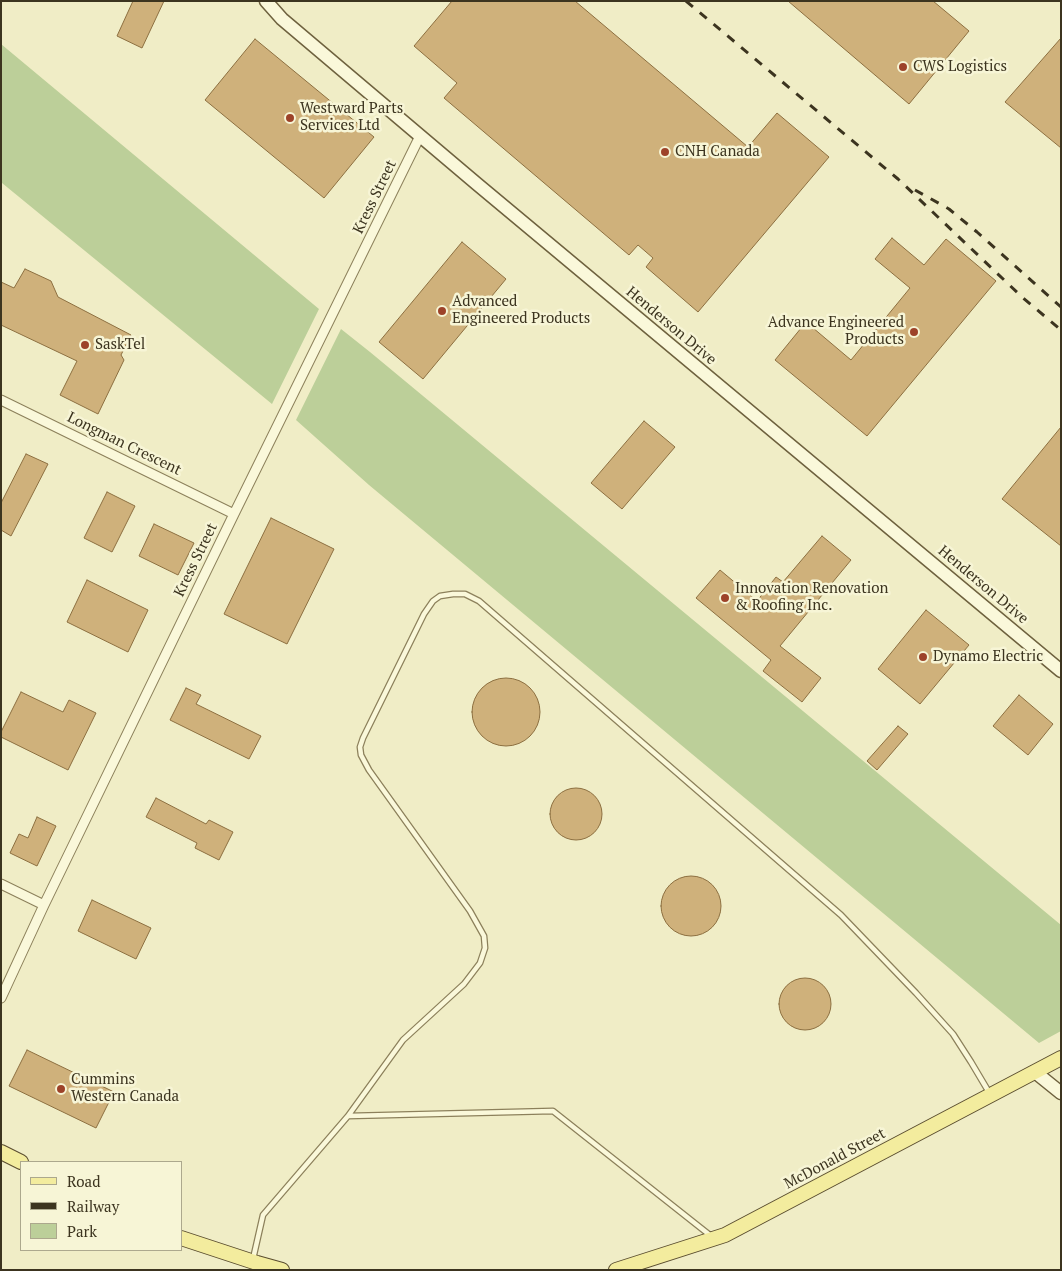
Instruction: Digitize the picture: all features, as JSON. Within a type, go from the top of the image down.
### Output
[{"type":"main road","name":"McDonald Street","points":[[616,1270],[725,1235],[1061,1058]]},
{"type":"main road","points":[[1,1152],[20,1162]]},
{"type":"main road","points":[[182,1238],[282,1270]]},
{"type":"street","name":"Henderson Drive","points":[[266,1],[282,19],[420,136],[1061,670]]},
{"type":"street","name":"Kress Street","points":[[1,998],[44,905],[234,514],[420,136]]},
{"type":"street","name":"Longman Crescent","points":[[1,400],[234,514]]},
{"type":"street","points":[[1,884],[44,905]]},
{"type":"street","points":[[1035,1072],[1061,1093]]},
{"type":"lane","points":[[252,1262],[263,1214],[348,1116],[403,1040],[464,984],[480,963],[485,948],[484,936],[470,911],[369,770],[360,747],[424,614],[432,601],[440,596],[464,594],[480,601],[840,915],[953,1034],[990,1096]]},
{"type":"lane","points":[[348,1116],[553,1111],[714,1239]]},
{"type":"green space","points":[[1,44],[319,309],[272,404],[1,184]]},
{"type":"green space","points":[[341,329],[1061,925],[1061,1031],[1039,1043],[369,485],[296,420]]},
{"type":"building","points":[[133,1],[164,1],[142,48],[117,36]]},
{"type":"building","name":"CNH Canada","points":[[452,1],[575,1],[748,147],[777,113],[829,157],[698,312],[646,267],[653,258],[638,245],[629,255],[444,98],[457,83],[414,46]]},
{"type":"building","name":"CWS Logistics","points":[[788,1],[933,1],[969,31],[909,104]]},
{"type":"building","points":[[1061,38],[1061,148],[1005,102]]},
{"type":"building","name":"Westward Parts Services Ltd","points":[[255,39],[374,137],[324,198],[205,100]]},
{"type":"building","name":"Advance Engineered Products","points":[[892,238],[924,265],[946,239],[996,281],[867,436],[775,360],[806,322],[851,360],[910,288],[875,259]]},
{"type":"building","name":"Advanced Engineered Products","points":[[462,242],[506,279],[423,379],[379,342]]},
{"type":"building","name":"SaskTel","points":[[25,269],[51,281],[58,297],[131,335],[121,355],[124,360],[98,414],[60,395],[77,361],[1,325],[1,282],[14,288]]},
{"type":"building","points":[[644,421],[675,447],[622,509],[591,483]]},
{"type":"building","points":[[1061,427],[1061,546],[1002,499]]},
{"type":"building","points":[[26,454],[48,464],[11,536],[1,530],[1,503]]},
{"type":"building","points":[[107,492],[135,506],[112,552],[84,538]]},
{"type":"building","points":[[271,518],[334,549],[287,644],[224,614]]},
{"type":"building","points":[[154,524],[194,543],[178,575],[139,556]]},
{"type":"building","name":"Innovation Renovation & Roofing Inc.","points":[[822,536],[851,560],[780,646],[821,678],[802,702],[763,671],[771,660],[696,598],[720,570],[757,601],[776,577],[783,582]]},
{"type":"building","points":[[87,580],[148,610],[128,652],[67,622]]},
{"type":"building","name":"Dynamo Electric","points":[[926,610],[969,645],[920,704],[878,669]]},
{"type":"building","points":[[499,678],[513,678],[525,683],[535,693],[540,705],[540,719],[535,731],[525,741],[513,746],[499,746],[487,741],[477,731],[472,719],[472,705],[477,693],[487,683]]},
{"type":"building","points":[[186,688],[201,695],[196,704],[261,736],[249,759],[170,720]]},
{"type":"building","points":[[21,692],[63,712],[69,700],[96,713],[68,770],[1,737],[1,732]]},
{"type":"building","points":[[1019,695],[1053,724],[1028,755],[993,726]]},
{"type":"building","points":[[898,726],[908,734],[877,770],[867,761]]},
{"type":"building","points":[[571,788],[581,788],[590,792],[598,800],[602,814],[598,828],[590,836],[581,840],[571,840],[562,836],[554,828],[550,819],[550,809],[554,800],[562,792]]},
{"type":"building","points":[[156,798],[206,824],[209,820],[233,832],[219,860],[195,848],[197,843],[146,817]]},
{"type":"building","points":[[37,817],[56,826],[37,866],[10,853],[19,834],[28,838]]},
{"type":"building","points":[[685,876],[697,876],[713,884],[719,894],[721,906],[719,918],[713,928],[697,936],[685,936],[669,928],[661,912],[661,900],[669,884]]},
{"type":"building","points":[[92,900],[151,928],[136,959],[78,931]]},
{"type":"building","points":[[800,978],[810,978],[824,985],[831,999],[831,1009],[824,1023],[810,1030],[800,1030],[790,1026],[783,1019],[779,1009],[779,999],[783,989],[790,982]]},
{"type":"building","name":"Cummins Western Canada","points":[[27,1050],[114,1092],[96,1128],[9,1086]]},
{"type":"railway","points":[[686,1],[898,179],[1022,297],[1061,330]]},
{"type":"railway","points":[[915,190],[949,209],[1061,307]]},
{"type":"place","name":"CWS Logistics","points":[[903,67]]},
{"type":"place","name":"Westward Parts Services Ltd","points":[[290,118]]},
{"type":"place","name":"CNH Canada","points":[[665,152]]},
{"type":"place","name":"Advanced Engineered Products","points":[[442,311]]},
{"type":"place","name":"Advance Engineered Products","points":[[914,332]]},
{"type":"place","name":"SaskTel","points":[[85,345]]},
{"type":"place","name":"Innovation Renovation & Roofing Inc.","points":[[725,598]]},
{"type":"place","name":"Dynamo Electric","points":[[923,657]]},
{"type":"place","name":"Cummins Western Canada","points":[[61,1089]]}]
